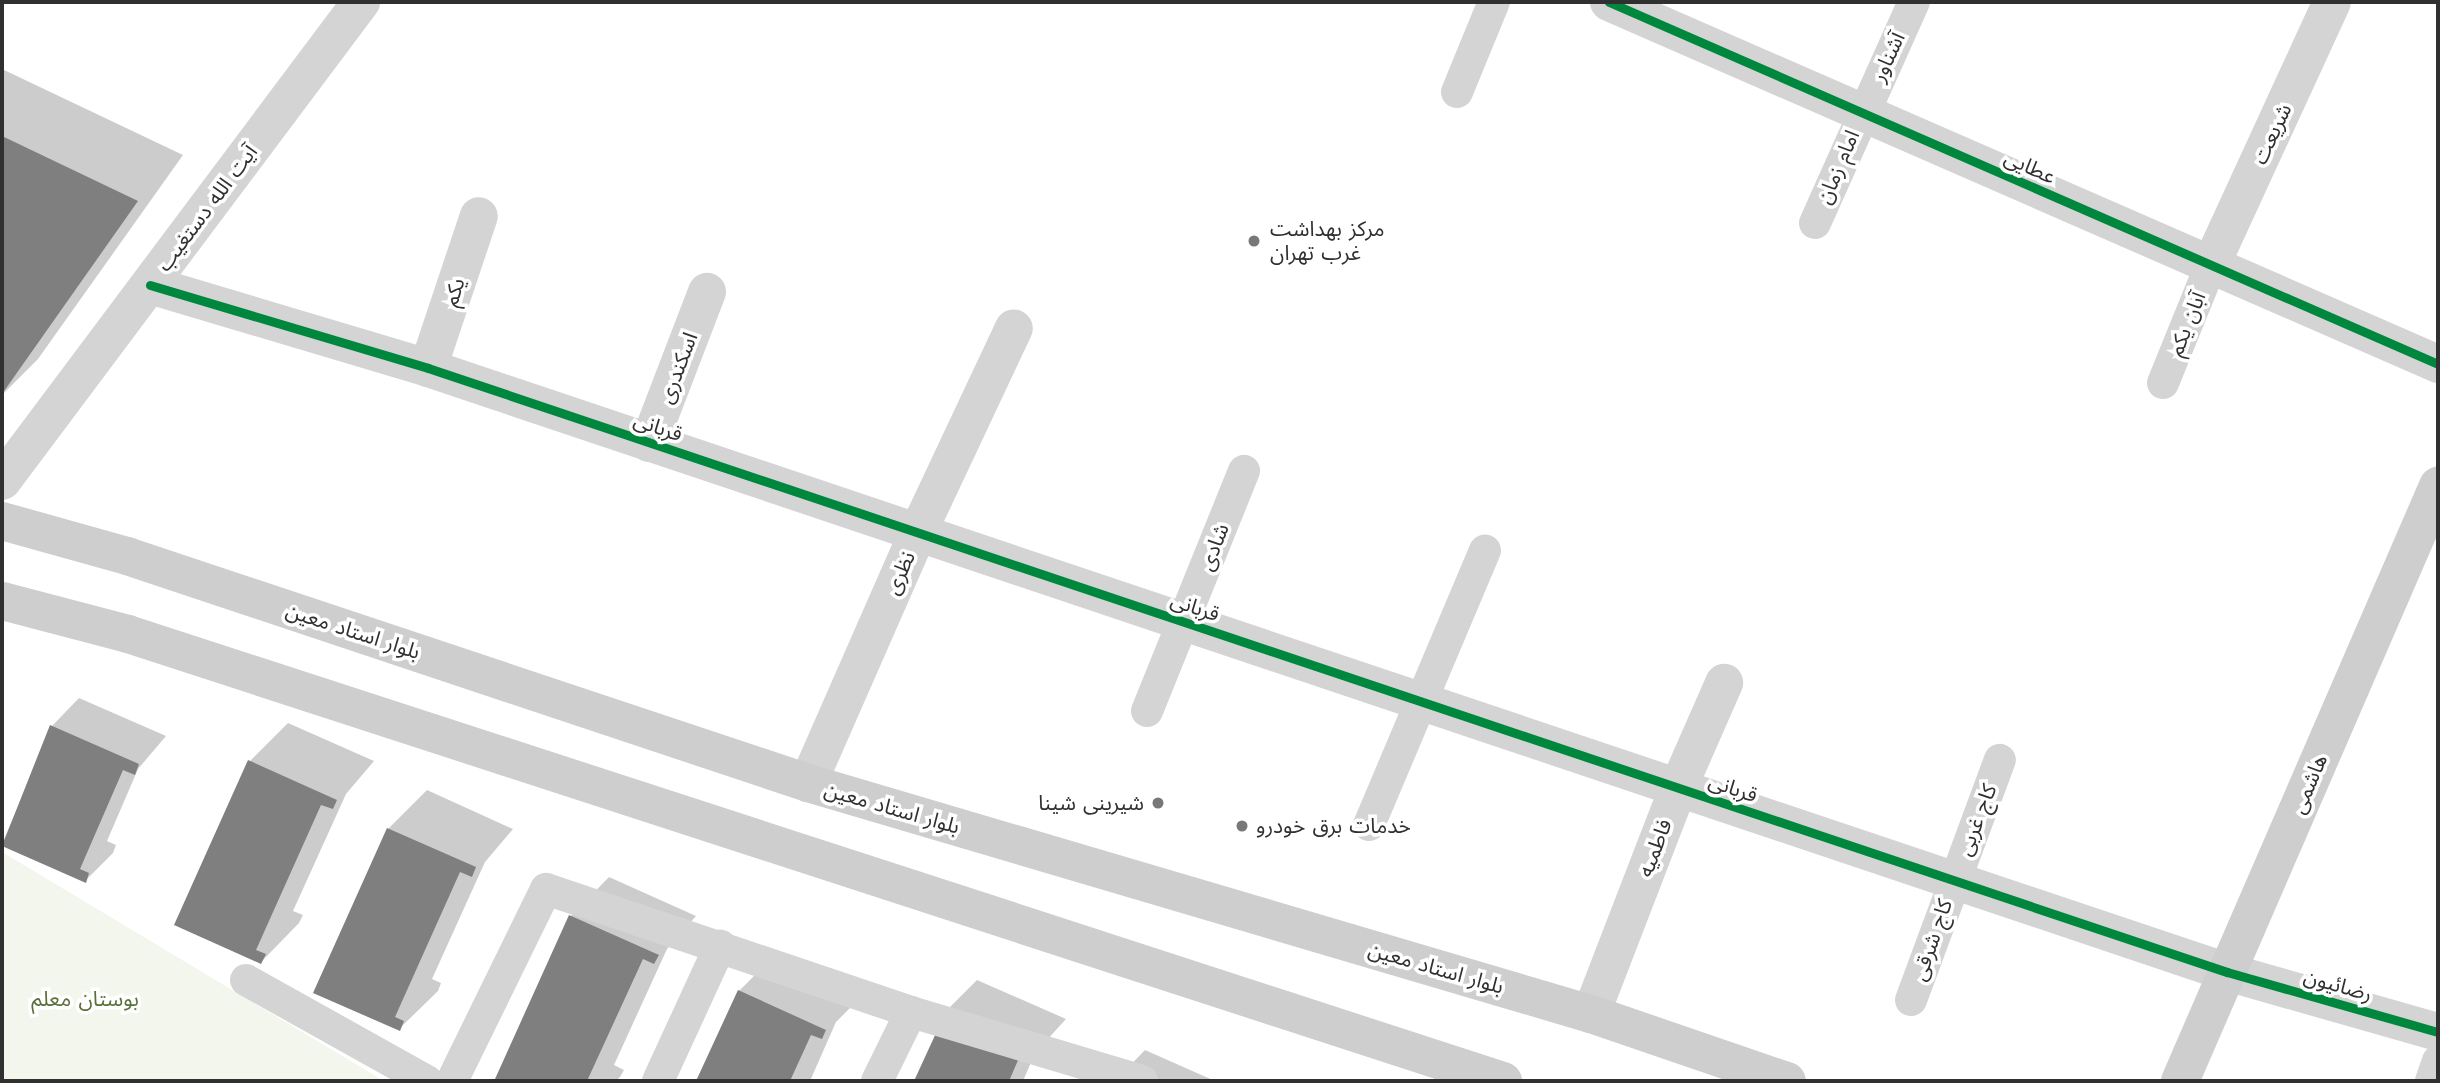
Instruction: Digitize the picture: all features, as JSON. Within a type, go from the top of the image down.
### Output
[{"type":"main road","name":"هاشمی","points":[[2180,1081],[2438,486]]},
{"type":"main road","name":"بلوار استاد معین","points":[[2,521],[127,556],[808,783],[1591,1014],[1787,1081]]},
{"type":"main road","points":[[2,601],[128,634],[1503,1081]]},
{"type":"street","name":"آیت الله دستغیب","points":[[2,481],[361,2]]},
{"type":"street","name":"عطایی","points":[[1609,2],[2438,364]]},
{"type":"street","name":"شریعت","points":[[2211,265],[2332,2]]},
{"type":"street","name":"یکم","points":[[428,369],[479,216]]},
{"type":"street","name":"قربانی","points":[[149,285],[428,369],[2227,972]]},
{"type":"street","name":"اسکندری","points":[[649,443],[707,292]]},
{"type":"street","name":"نظری","points":[[808,783],[918,532],[1014,328]]},
{"type":"street","name":"فاطمیه","points":[[1591,1014],[1678,788],[1724,683]]},
{"type":"street","name":"رضائیون","points":[[2227,972],[2438,1032]]},
{"type":"lane","points":[[1457,92],[1494,2]]},
{"type":"lane","name":"آشناور","points":[[1861,112],[1914,2]]},
{"type":"lane","name":"امام زمان","points":[[1815,223],[1861,112]]},
{"type":"lane","name":"آبان یکم","points":[[2163,383],[2211,265]]},
{"type":"lane","name":"شادی","points":[[1147,711],[1244,471]]},
{"type":"lane","points":[[1369,825],[1485,551]]},
{"type":"lane","name":"کاج غربی","points":[[1953,881],[2000,760]]},
{"type":"lane","name":"کاج شرقی","points":[[1911,1000],[1953,881]]},
{"type":"lane","points":[[452,1081],[546,889],[1084,1072],[1142,1081]]},
{"type":"lane","points":[[658,1081],[720,946]]},
{"type":"lane","points":[[246,980],[427,1081]]},
{"type":"lane","points":[[877,1081],[911,1012]]},
{"type":"lane","points":[[2431,1081],[2438,1061]]},
{"type":"green space","name":"بوستان معلم","points":[[2,852],[384,1081],[2,1081]]},
{"type":"building","points":[[2,136],[138,201],[2,394]]},
{"type":"building","points":[[50,725],[139,764],[135,775],[123,770],[80,869],[89,873],[86,883],[2,846]]},
{"type":"building","points":[[248,760],[337,800],[333,809],[321,805],[256,950],[266,954],[261,964],[174,925]]},
{"type":"building","points":[[387,828],[476,867],[472,877],[460,872],[395,1017],[404,1021],[400,1031],[313,993]]},
{"type":"building","points":[[569,915],[659,955],[654,964],[643,959],[587,1081],[495,1079]]},
{"type":"building","points":[[738,990],[826,1030],[822,1039],[811,1035],[790,1081],[696,1081]]},
{"type":"building","points":[[948,1007],[1022,1051],[1009,1081],[914,1081]]},
{"type":"cycle path","points":[[1609,2],[2438,364]]},
{"type":"cycle path","points":[[150,285],[428,368],[2227,972],[2438,1032]]},
{"type":"place","name":"مرکز بهداشت غرب تهران","points":[[1254,241]]},
{"type":"place","name":"شیرینی شینا","points":[[1158,803]]},
{"type":"place","name":"خدمات برق خودرو","points":[[1242,826]]}]
